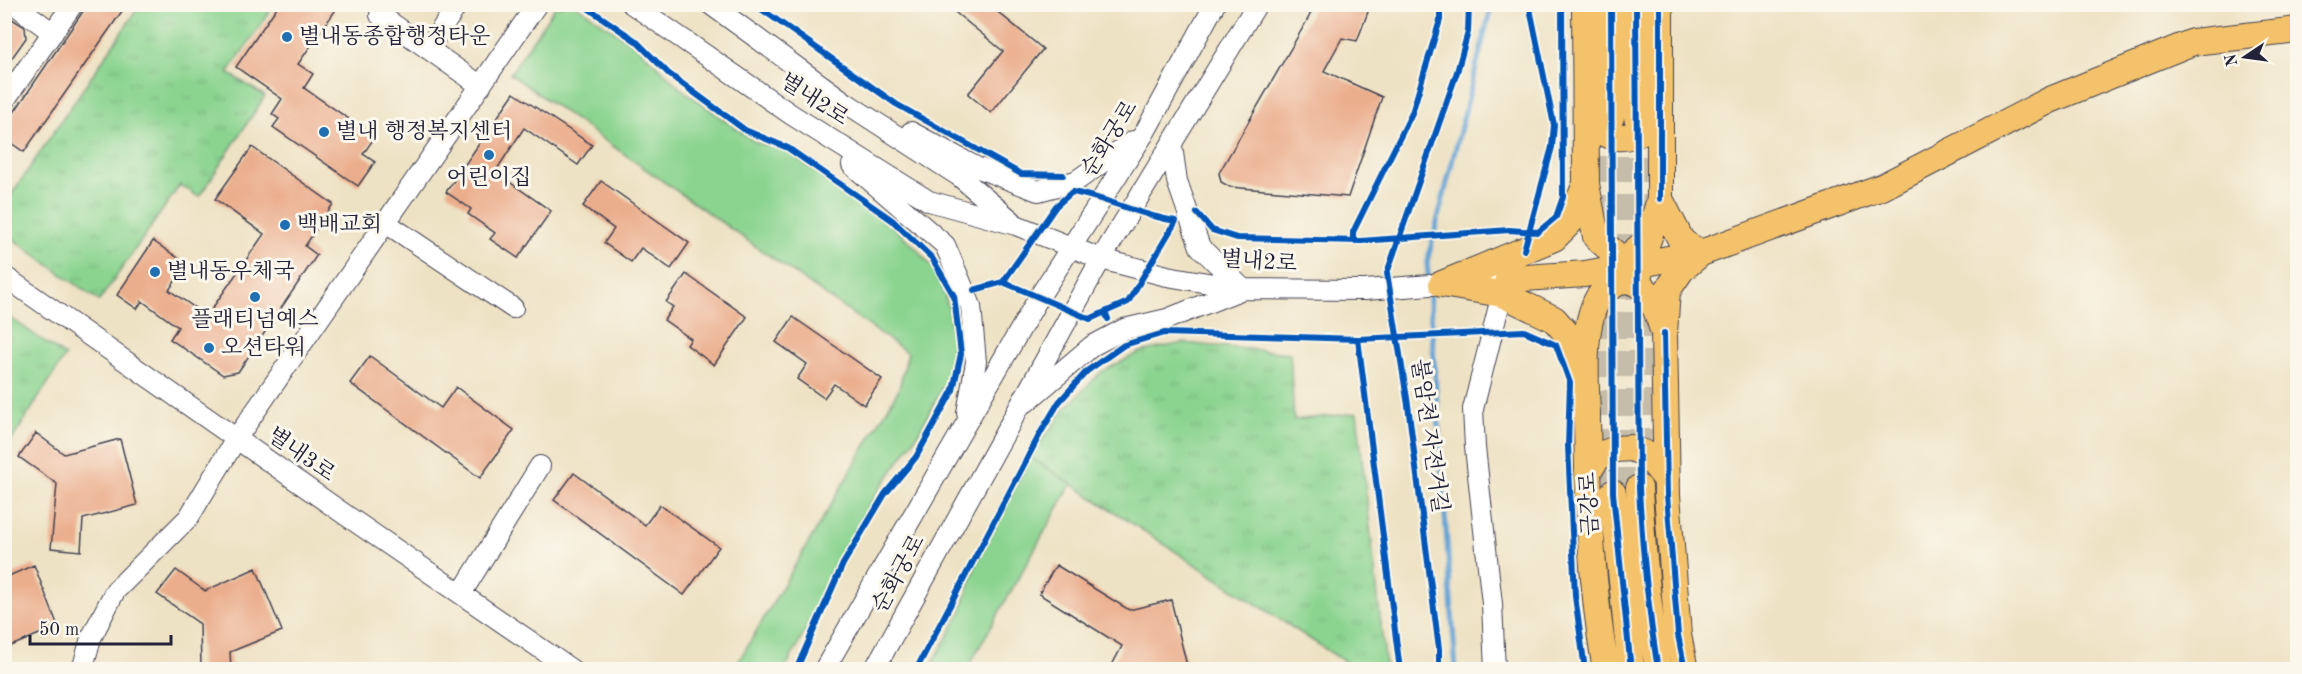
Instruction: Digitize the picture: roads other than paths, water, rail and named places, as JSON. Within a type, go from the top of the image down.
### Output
[{"type":"main road","points":[[1585,4],[1586,184],[1596,237],[1624,269],[1642,285],[1656,307],[1664,333]]},
{"type":"main road","points":[[1611,4],[1611,117]]},
{"type":"main road","points":[[1636,4],[1660,199],[1668,219],[1682,242],[1701,253]]},
{"type":"main road","points":[[1586,114],[1595,128],[1608,135],[1623,137],[1642,133],[1653,124],[1648,114],[1660,4]]},
{"type":"main road","points":[[1585,274],[1606,268],[1624,269],[1701,253],[1882,187],[2050,100],[2193,42],[2298,30]]},
{"type":"main road","points":[[1442,284],[1554,238],[1570,222],[1586,184]]},
{"type":"main road","points":[[1624,269],[1648,240],[1660,199]]},
{"type":"main road","points":[[1685,669],[1678,635],[1667,480],[1664,333],[1667,291],[1682,269],[1701,253]]},
{"type":"main road","points":[[1442,284],[1505,286],[1662,261]]},
{"type":"main road","name":"금강로","points":[[1606,669],[1588,508],[1588,337],[1589,321],[1599,296],[1624,269]]},
{"type":"main road","points":[[1505,286],[1554,319],[1574,342],[1587,392]]},
{"type":"main road","points":[[1588,471],[1600,455],[1616,449],[1631,448],[1646,454],[1667,480]]},
{"type":"main road","points":[[1639,488],[1650,623],[1658,669]]},
{"type":"main road","points":[[1613,493],[1631,669]]},
{"type":"street","points":[[14,4],[53,33]]},
{"type":"street","points":[[4,101],[73,4]]},
{"type":"street","points":[[387,4],[380,15],[481,86]]},
{"type":"street","points":[[428,49],[458,4]]},
{"type":"street","points":[[82,669],[91,638],[115,591],[189,517],[236,439],[537,4]]},
{"type":"street","name":"별내2로","points":[[632,4],[792,115],[929,201],[1016,225],[1101,259],[1167,276],[1243,289],[1365,290],[1442,284]]},
{"type":"street","name":"별내2로","points":[[710,4],[846,103],[959,176],[1016,225]]},
{"type":"street","name":"순화궁로","points":[[824,669],[1070,246],[1145,132],[1215,4]]},
{"type":"street","name":"순화궁로","points":[[874,669],[1101,259],[1257,4]]},
{"type":"street","points":[[846,103],[930,141],[976,167],[1038,191],[1076,182],[1145,132]]},
{"type":"street","points":[[792,115],[945,245],[971,306],[976,362],[965,426]]},
{"type":"street","points":[[1016,411],[1092,346],[1124,329],[1167,319],[1243,289],[1200,247],[1177,181],[1172,146]]},
{"type":"street","points":[[386,223],[513,308]]},
{"type":"street","name":"별내3로","points":[[4,276],[236,439],[572,669]]},
{"type":"street","points":[[1495,669],[1492,604],[1473,409],[1505,286]]},
{"type":"street","points":[[461,594],[540,466]]},
{"type":"waterway","points":[[1456,670],[1427,262],[1492,4]]},
{"type":"tunnel","points":[[1611,117],[1613,493]]},
{"type":"tunnel","points":[[1637,117],[1639,488]]},
{"type":"place","name":"별내동종합행정타운","points":[[287,37]]},
{"type":"place","name":"별내 행정복지센터","points":[[324,132]]},
{"type":"place","name":"어린이집","points":[[489,155]]},
{"type":"place","name":"백배교회","points":[[285,225]]},
{"type":"place","name":"별내동우체국","points":[[155,272]]},
{"type":"place","name":"플래티넘예스","points":[[255,297]]},
{"type":"place","name":"오션타워","points":[[209,348]]}]
